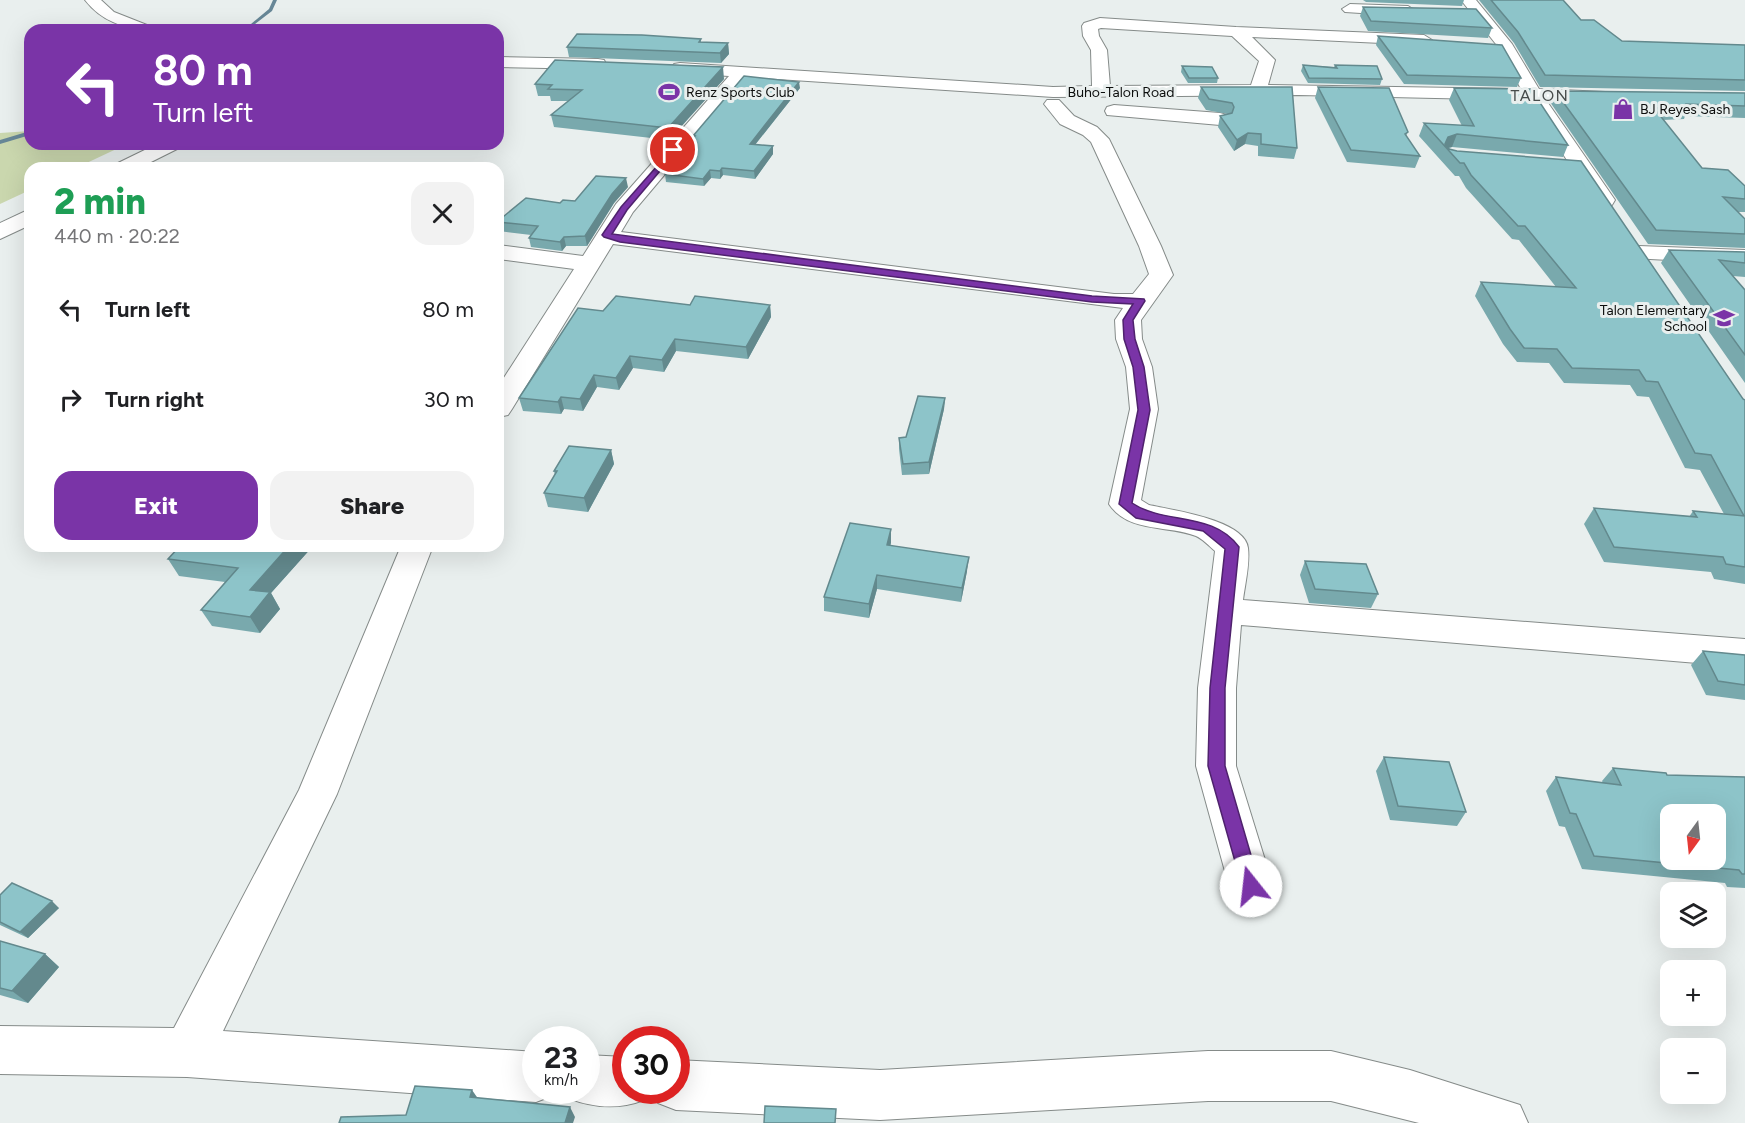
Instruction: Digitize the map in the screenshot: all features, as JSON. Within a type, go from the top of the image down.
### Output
[{"type":"street","points":[[92,0],[109,15],[131,24]]},
{"type":"street","points":[[1468,8],[1506,47],[1572,166],[1628,236],[1654,275]]},
{"type":"street","points":[[1350,9],[1422,12]]},
{"type":"street","points":[[1101,92],[1099,50],[1091,36],[1091,24],[1438,41]]},
{"type":"street","points":[[1236,32],[1267,60],[1267,66],[1257,91]]},
{"type":"street","points":[[1484,45],[1506,47]]},
{"type":"street","points":[[504,62],[614,64]]},
{"type":"street","name":"Buho-Talon Road","points":[[658,67],[1049,98],[1101,92],[1257,91],[1617,97]]},
{"type":"street","points":[[504,399],[588,264],[631,200],[742,72]]},
{"type":"street","points":[[1049,98],[1220,119]]},
{"type":"street","points":[[1049,98],[1067,120],[1090,131],[1099,139],[1150,246],[1161,275],[1128,320],[1129,339],[1138,367],[1144,410],[1125,504],[1140,514],[1207,528],[1232,547],[1217,688],[1216,766],[1251,886]]},
{"type":"street","points":[[135,162],[160,150]]},
{"type":"street","points":[[0,232],[24,219]]},
{"type":"street","points":[[607,235],[620,239],[1102,300],[1140,301]]},
{"type":"street","points":[[1628,236],[1745,257]]},
{"type":"street","points":[[504,253],[588,264]]},
{"type":"street","points":[[187,1053],[317,794],[415,552]]},
{"type":"street","points":[[1225,611],[1745,653]]},
{"type":"street","points":[[0,1050],[187,1053],[522,1076]]},
{"type":"street","points":[[690,1086],[880,1095],[1208,1076],[1331,1076],[1410,1095],[1503,1123]]},
{"type":"green space","points":[[24,131],[24,150],[114,150],[89,162],[24,162],[24,193],[0,204],[0,133]]},
{"type":"building","points":[[1491,0],[1563,0],[1581,20],[1594,20],[1622,41],[1745,45],[1745,80],[1545,75],[1518,32]]},
{"type":"building","points":[[1363,7],[1476,9],[1492,28],[1371,21]]},
{"type":"building","points":[[577,34],[642,35],[728,43],[720,53],[567,47]]},
{"type":"building","points":[[1378,36],[1502,45],[1521,78],[1407,75]]},
{"type":"building","points":[[555,60],[723,67],[668,128],[551,115],[582,90],[548,89],[552,85],[535,84]]},
{"type":"building","points":[[1303,65],[1337,68],[1335,65],[1377,66],[1382,79],[1309,78]]},
{"type":"building","points":[[1182,66],[1212,67],[1218,78],[1189,78]]},
{"type":"building","points":[[744,76],[799,82],[750,144],[773,146],[754,171],[722,168],[720,171],[710,170],[703,179],[665,174],[695,136],[693,136]]},
{"type":"building","points":[[1201,87],[1292,87],[1297,148],[1261,144],[1261,134],[1248,133],[1237,140],[1220,116],[1232,113],[1234,107],[1232,103],[1209,99]]},
{"type":"building","points":[[1318,87],[1389,88],[1408,132],[1405,134],[1420,156],[1351,150]]},
{"type":"building","points":[[1454,88],[1531,89],[1568,145],[1457,134],[1448,137],[1445,144],[1449,149],[1457,151],[1581,161],[1745,400],[1745,567],[1726,564],[1723,557],[1614,547],[1594,508],[1697,517],[1693,511],[1744,516],[1711,455],[1695,453],[1658,382],[1646,381],[1639,370],[1572,368],[1557,349],[1524,348],[1510,329],[1481,282],[1576,288],[1525,226],[1518,226],[1471,175],[1464,163],[1460,163],[1424,123],[1474,126]]},
{"type":"building","points":[[1555,91],[1745,93],[1745,106],[1687,104],[1691,107],[1654,108],[1702,168],[1728,170],[1745,186],[1745,199],[1723,197],[1745,219],[1745,234],[1656,230]]},
{"type":"building","points":[[596,176],[626,178],[612,194],[585,236],[564,237],[560,242],[529,238],[538,226],[504,223],[504,216],[526,198],[560,203],[563,200],[575,201]]},
{"type":"building","name":"Talon Elementary School","points":[[1669,250],[1745,252],[1745,263],[1719,260],[1745,290],[1745,355]]},
{"type":"building","points":[[616,296],[690,305],[695,296],[770,305],[746,347],[675,339],[662,360],[630,356],[616,378],[594,375],[580,399],[561,397],[558,402],[519,398],[578,308],[603,311]]},
{"type":"building","points":[[918,396],[945,398],[929,462],[903,464],[899,438],[906,437]]},
{"type":"building","points":[[569,446],[611,450],[584,498],[544,493]]},
{"type":"building","points":[[850,523],[891,529],[887,545],[969,557],[962,588],[877,575],[869,604],[824,597]]},
{"type":"building","points":[[174,552],[284,552],[250,590],[270,592],[250,617],[201,610],[238,568],[168,559]]},
{"type":"building","points":[[1305,561],[1366,564],[1378,594],[1315,589]]},
{"type":"building","points":[[1703,651],[1745,655],[1745,685],[1718,681]]},
{"type":"building","points":[[1384,757],[1449,762],[1466,812],[1398,806]]},
{"type":"building","points":[[1613,768],[1666,773],[1667,775],[1745,777],[1745,874],[1739,870],[1726,869],[1726,804],[1660,804],[1660,862],[1594,856],[1576,814],[1570,813],[1556,777],[1621,785]]},
{"type":"building","points":[[12,883],[52,901],[20,932],[0,922],[0,895]]},
{"type":"building","points":[[0,941],[45,954],[12,991],[0,988]]},
{"type":"building","points":[[415,1086],[472,1090],[470,1097],[570,1107],[565,1123],[339,1123],[341,1117],[406,1115]]},
{"type":"building","points":[[765,1106],[836,1109],[835,1123],[764,1123]]},
{"type":"waterway","points":[[253,24],[271,10],[275,0]]},
{"type":"waterway","points":[[0,142],[24,135]]},
{"type":"place","name":"Renz Sports Club","points":[[669,92]]},
{"type":"place","name":"BJ Reyes Sash","points":[[1623,109]]},
{"type":"place","name":"Talon Elementary School","points":[[1724,318]]},
{"type":"district","name":"TALON","points":[[1540,95]]},
{"type":"route","points":[[673,150],[624,209],[607,235],[620,239],[1092,299],[1140,301],[1128,320],[1129,339],[1138,367],[1144,410],[1125,504],[1140,514],[1207,528],[1232,547],[1217,688],[1216,766],[1251,886]]}]
